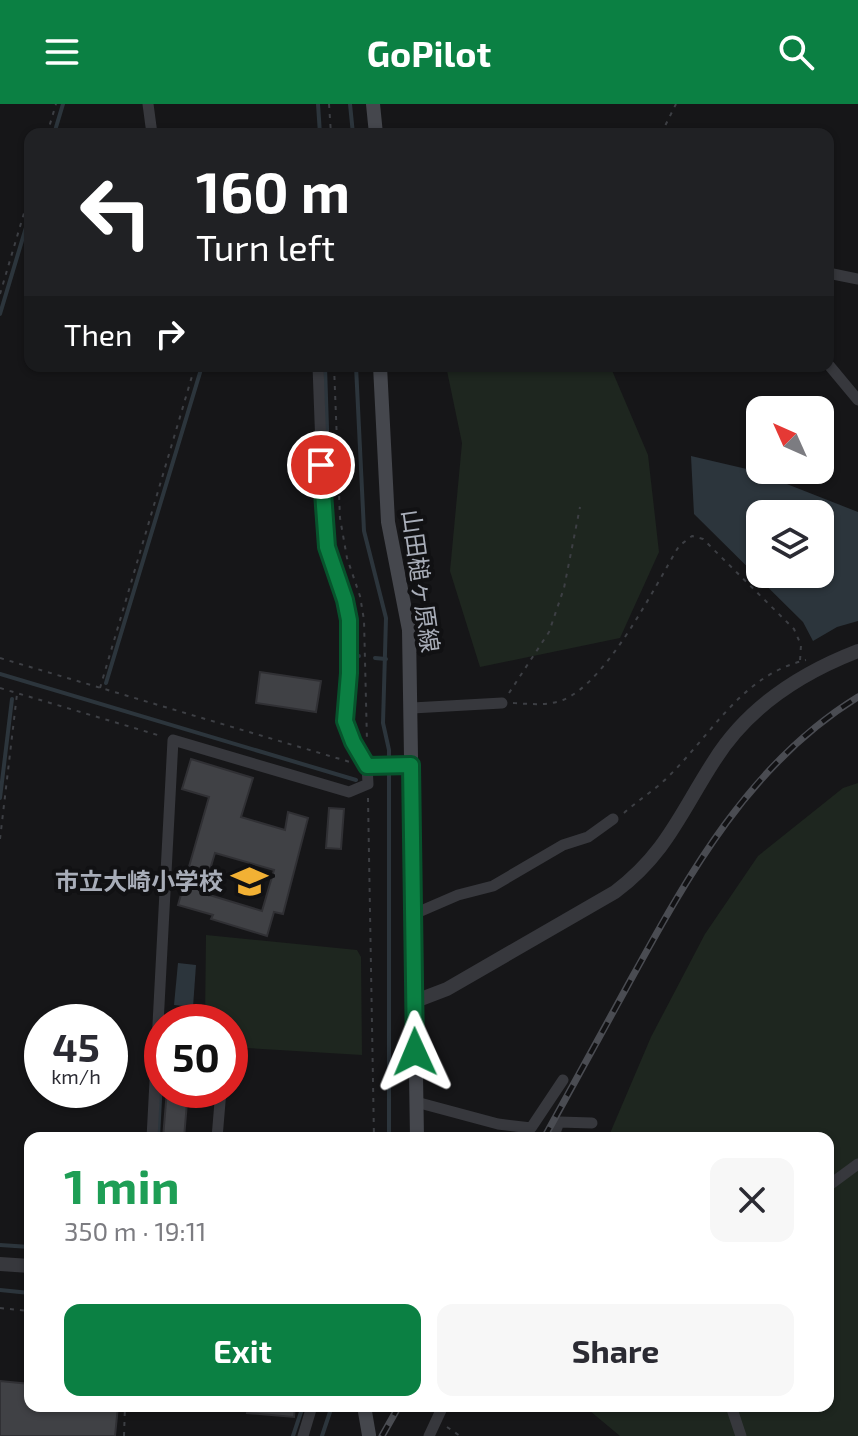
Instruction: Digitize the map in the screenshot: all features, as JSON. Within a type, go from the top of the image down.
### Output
[{"type":"main road","points":[[373,104],[375,128]]},
{"type":"main road","name":"山田槌ヶ原線","points":[[380,372],[388,522],[409,630],[417,1132]]},
{"type":"main road","points":[[365,1412],[369,1435]]},
{"type":"street","points":[[148,104],[151,128]]},
{"type":"street","points":[[834,274],[858,279]]},
{"type":"street","points":[[834,371],[858,400]]},
{"type":"street","points":[[318,372],[324,529],[349,620],[350,660],[345,721],[353,742],[372,766]]},
{"type":"street","points":[[413,1002],[447,989],[615,892],[637,876],[660,850],[715,759],[747,721],[797,680],[858,651]]},
{"type":"street","points":[[412,708],[502,703]]},
{"type":"street","points":[[152,1132],[173,740],[349,792],[368,784],[372,766]]},
{"type":"street","points":[[372,766],[411,765]]},
{"type":"street","points":[[414,914],[458,895],[493,886],[563,845],[588,837],[613,819]]},
{"type":"street","points":[[416,1102],[498,1124],[531,1128],[563,1080]]},
{"type":"street","points":[[218,1132],[220,1108]]},
{"type":"street","points":[[555,1132],[559,1122],[592,1123]]},
{"type":"street","points":[[834,1182],[858,1164]]},
{"type":"street","points":[[0,1264],[24,1266]]},
{"type":"street","points":[[303,1436],[310,1412]]},
{"type":"street","points":[[429,1436],[440,1412]]},
{"type":"street","points":[[733,1412],[741,1436]]},
{"type":"path","points":[[49,128],[56,104]]},
{"type":"path","points":[[329,104],[331,128]]},
{"type":"path","points":[[664,128],[676,104]]},
{"type":"path","points":[[0,294],[24,213]]},
{"type":"path","points":[[100,689],[193,372]]},
{"type":"path","points":[[0,658],[372,766],[364,620],[340,518],[334,372]]},
{"type":"path","points":[[502,703],[549,632],[564,588],[580,507]]},
{"type":"path","points":[[502,703],[542,705],[563,700],[575,693],[624,639],[679,546],[692,536],[703,539],[794,629],[801,645],[800,661]]},
{"type":"path","points":[[613,819],[658,787],[745,691],[768,673],[814,658]]},
{"type":"path","points":[[0,688],[173,740]]},
{"type":"path","points":[[0,839],[17,693]]},
{"type":"path","points":[[368,784],[374,1132]]},
{"type":"path","points":[[0,1308],[24,1310]]},
{"type":"path","points":[[124,1436],[125,1412]]},
{"type":"path","points":[[437,1418],[460,1436]]},
{"type":"path","points":[[451,1430],[452,1436]]},
{"type":"shaded area","points":[[447,372],[613,372],[648,455],[659,552],[620,638],[480,667],[450,571],[462,443]]},
{"type":"shaded area","points":[[691,456],[746,469],[746,484],[787,484],[827,500],[746,500],[746,566],[694,514]]},
{"type":"shaded area","points":[[834,503],[858,512],[858,621],[837,627],[813,641],[803,622],[769,588],[834,588]]},
{"type":"shaded area","points":[[858,783],[858,1436],[620,1436],[591,1412],[834,1412],[834,1132],[611,1132],[651,1037],[705,934],[758,856],[843,788]]},
{"type":"shaded area","points":[[206,935],[357,950],[361,957],[362,1055],[248,1048],[248,1004],[205,1004]]},
{"type":"shaded area","points":[[178,963],[196,965],[193,1004],[174,1004]]},
{"type":"building","points":[[260,672],[321,681],[316,712],[256,703]]},
{"type":"building","points":[[191,759],[253,778],[241,817],[285,830],[288,812],[308,818],[283,914],[274,912],[267,936],[178,905],[209,797],[182,789]],"holes":[[[215,853],[274,870],[262,911],[203,893]]]},
{"type":"building","points":[[329,808],[344,809],[341,849],[326,848]]},
{"type":"building","points":[[166,1108],[186,1108],[184,1132],[164,1132]]},
{"type":"building","points":[[0,1381],[24,1383],[24,1412],[117,1412],[115,1436],[0,1436]]},
{"type":"building","points":[[247,1412],[294,1412],[294,1417]]},
{"type":"waterway","points":[[56,128],[63,104]]},
{"type":"waterway","points":[[318,104],[320,128]]},
{"type":"waterway","points":[[350,104],[352,128]]},
{"type":"waterway","points":[[0,314],[24,234]]},
{"type":"waterway","points":[[106,683],[200,372]]},
{"type":"waterway","points":[[325,372],[332,542],[354,613],[356,656],[359,656]]},
{"type":"waterway","points":[[356,372],[364,531],[386,618],[383,723],[389,750],[389,1132]]},
{"type":"waterway","points":[[375,658],[386,659]]},
{"type":"waterway","points":[[0,674],[356,780]]},
{"type":"waterway","points":[[0,798],[12,699]]},
{"type":"waterway","points":[[158,1132],[160,1108]]},
{"type":"waterway","points":[[0,1245],[24,1247]]},
{"type":"waterway","points":[[0,1290],[24,1292]]},
{"type":"waterway","points":[[293,1436],[301,1412]]},
{"type":"waterway","points":[[322,1436],[330,1412]]},
{"type":"railway","points":[[547,1132],[675,902],[725,824],[753,788],[785,755],[819,724],[858,697]]},
{"type":"railway","points":[[382,1436],[396,1412]]},
{"type":"place","name":"市立大崎小学校","points":[[249,882]]},
{"type":"route","points":[[321,465],[327,547],[349,620],[345,721],[367,766],[411,765],[415,1052]]}]
